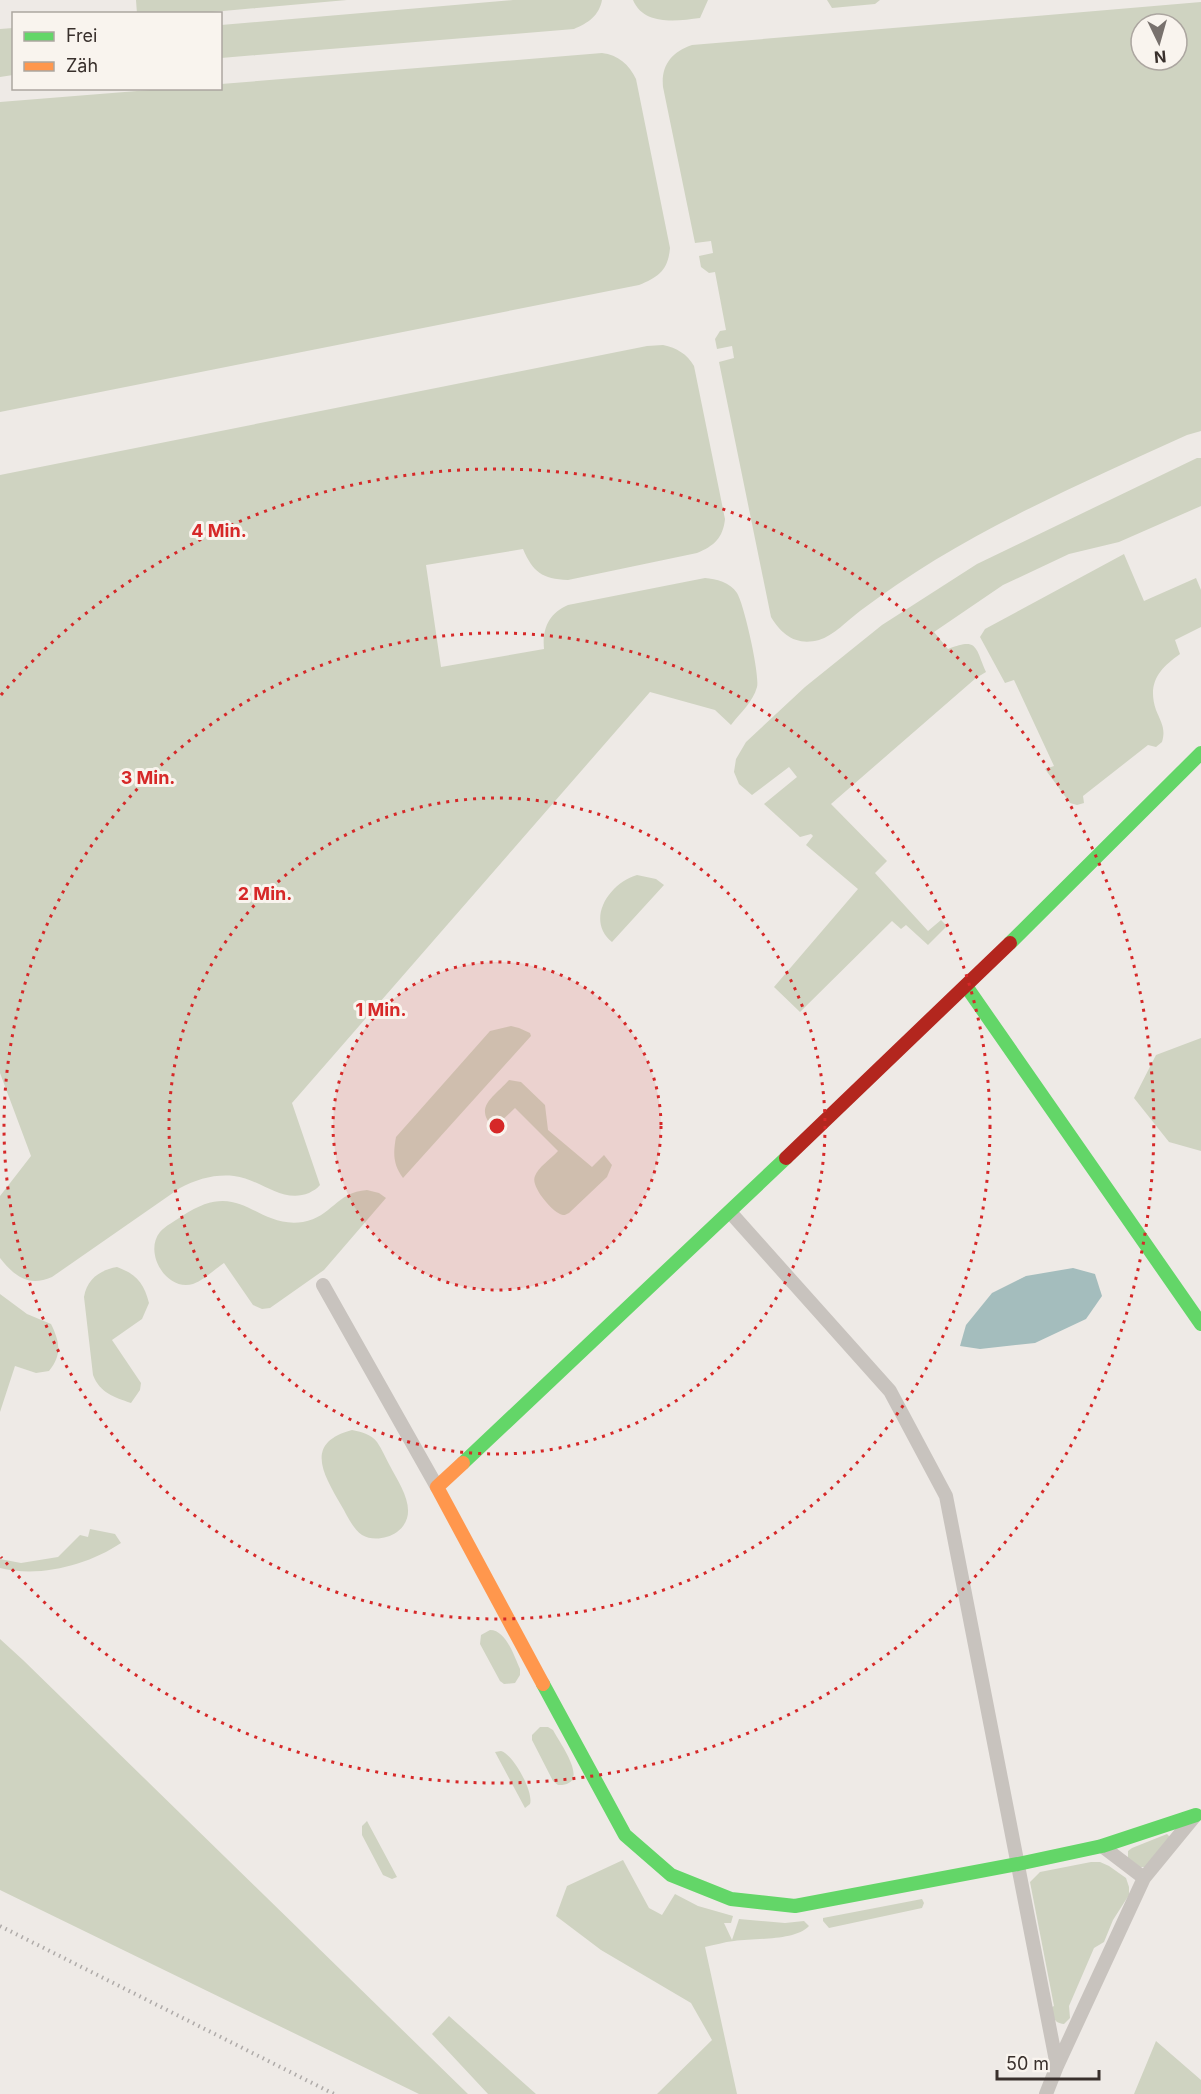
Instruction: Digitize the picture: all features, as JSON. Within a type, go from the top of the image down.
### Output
[{"type":"street","points":[[437,1486],[730,1212],[966,986],[1201,753]]},
{"type":"street","points":[[966,986],[1201,1324]]},
{"type":"street","points":[[730,1212],[890,1391],[946,1496],[1057,2066]]},
{"type":"street","points":[[324,1285],[437,1486],[625,1836],[671,1875],[731,1899],[795,1906],[1102,1846],[1198,1813]]},
{"type":"street","points":[[1046,2094],[1144,1878],[1198,1813]]},
{"type":"street","points":[[1102,1846],[1144,1878]]},
{"type":"green space","points":[[136,0],[347,0],[212,12],[137,12]]},
{"type":"green space","points":[[513,0],[602,0],[601,6],[592,18],[574,29],[222,58],[222,25]]},
{"type":"green space","points":[[633,0],[708,0],[700,18],[662,20],[645,14]]},
{"type":"green space","points":[[827,0],[880,0],[875,4],[832,8]]},
{"type":"green space","points":[[1201,2],[1201,431],[1187,435],[1060,494],[966,542],[897,585],[824,638],[803,641],[790,638],[771,617],[719,362],[734,358],[732,346],[717,349],[715,339],[720,331],[726,330],[715,272],[709,273],[701,267],[699,256],[713,253],[711,241],[695,243],[663,87],[666,66],[673,56],[692,45]]},
{"type":"green space","points":[[12,28],[12,75],[0,77],[0,29]]},
{"type":"green space","points":[[602,53],[613,56],[630,69],[636,79],[670,248],[665,267],[657,276],[639,285],[0,412],[0,102],[150,90],[222,90],[222,84]]},
{"type":"green space","points":[[663,345],[681,352],[694,366],[725,519],[720,536],[713,544],[697,553],[568,580],[551,578],[540,573],[523,549],[426,565],[441,667],[544,649],[544,635],[548,623],[556,612],[568,605],[709,578],[731,586],[737,593],[744,611],[757,680],[757,687],[749,702],[731,725],[715,710],[650,692],[292,1103],[320,1185],[317,1188],[299,1196],[281,1193],[234,1176],[200,1180],[180,1188],[52,1277],[36,1281],[17,1275],[0,1258],[0,1196],[31,1156],[0,1073],[0,475],[647,346]]},
{"type":"green space","points":[[1201,458],[1201,506],[1119,542],[1069,554],[1003,585],[934,632],[948,649],[965,644],[974,647],[986,672],[976,678],[831,804],[887,861],[875,873],[928,931],[941,920],[947,926],[928,945],[906,925],[901,929],[892,921],[800,1012],[774,987],[858,889],[806,845],[813,836],[811,834],[800,837],[764,804],[797,777],[789,767],[752,795],[739,784],[734,772],[736,759],[746,742],[805,687],[882,625],[977,564]]},
{"type":"green space","points":[[1124,554],[1144,601],[1196,578],[1201,590],[1201,627],[1175,640],[1180,654],[1166,665],[1154,684],[1156,710],[1163,729],[1162,742],[1156,747],[1148,745],[1083,796],[1084,803],[1077,805],[1070,803],[1045,769],[1054,766],[1014,680],[1005,683],[980,637],[985,629]]},
{"type":"green space","points":[[637,875],[656,879],[664,885],[612,942],[604,933],[601,923],[604,903],[617,886]]},
{"type":"green space","points":[[511,1026],[530,1033],[531,1036],[403,1178],[395,1159],[396,1137],[490,1031]]},
{"type":"green space","points":[[1201,1038],[1201,1151],[1169,1142],[1134,1098],[1156,1055]]},
{"type":"green space","points":[[509,1080],[521,1082],[545,1105],[548,1130],[592,1167],[604,1155],[612,1165],[607,1177],[565,1215],[556,1212],[547,1203],[538,1191],[534,1180],[539,1169],[558,1151],[515,1108],[494,1128],[485,1114],[488,1103]]},
{"type":"green space","points":[[367,1190],[379,1193],[386,1198],[324,1270],[270,1308],[262,1309],[253,1305],[224,1263],[197,1282],[183,1285],[167,1277],[156,1260],[155,1241],[160,1232],[202,1205],[219,1201],[233,1202],[271,1218],[286,1222],[303,1222],[321,1215],[348,1195]]},
{"type":"green space","points":[[117,1267],[138,1280],[145,1290],[149,1303],[142,1319],[112,1340],[141,1383],[140,1390],[131,1403],[104,1390],[93,1375],[84,1297],[88,1285],[95,1276]]},
{"type":"green space","points":[[0,1294],[27,1314],[51,1324],[56,1337],[58,1354],[49,1371],[36,1373],[15,1366],[0,1412]]},
{"type":"green space","points":[[352,1430],[375,1439],[403,1490],[408,1508],[407,1517],[404,1525],[389,1536],[370,1538],[358,1532],[324,1472],[322,1461],[327,1443]]},
{"type":"green space","points":[[90,1529],[115,1534],[121,1543],[94,1558],[63,1568],[15,1571],[0,1568],[0,1559],[21,1563],[58,1557],[80,1535],[88,1537]]},
{"type":"green space","points":[[490,1630],[501,1634],[512,1651],[520,1669],[520,1675],[515,1683],[504,1684],[500,1681],[480,1644],[481,1635]]},
{"type":"green space","points":[[0,1639],[468,2094],[419,2094],[0,1890]]},
{"type":"green space","points":[[540,1727],[553,1730],[567,1754],[573,1772],[573,1779],[568,1784],[558,1785],[553,1781],[532,1740],[532,1735]]},
{"type":"green space","points":[[501,1751],[517,1766],[526,1783],[530,1804],[525,1808],[495,1752]]},
{"type":"green space","points":[[367,1821],[397,1877],[392,1879],[383,1875],[362,1835],[362,1826]]},
{"type":"green space","points":[[1167,1834],[1170,1837],[1147,1867],[1140,1867],[1128,1858],[1128,1851],[1132,1848]]},
{"type":"green space","points":[[623,1860],[649,1908],[662,1915],[675,1894],[698,1906],[733,1916],[731,1923],[724,1923],[732,1940],[739,1919],[785,1923],[804,1921],[809,1926],[803,1931],[785,1937],[730,1941],[705,1947],[737,2094],[657,2094],[712,2040],[691,2003],[601,1950],[556,1916],[567,1886]]},
{"type":"green space","points":[[1100,1862],[1109,1866],[1126,1878],[1129,1895],[1113,1920],[1104,1942],[1094,1948],[1069,2006],[1070,2018],[1064,2024],[1056,2021],[1053,2016],[1052,2007],[1054,2006],[1030,1882],[1040,1872]]},
{"type":"green space","points":[[922,1899],[924,1903],[922,1908],[829,1928],[823,1921],[823,1918]]},
{"type":"green space","points":[[449,2016],[536,2094],[488,2094],[432,2034]]},
{"type":"green space","points":[[1156,2041],[1201,2080],[1201,2094],[1134,2094]]},
{"type":"water","points":[[1073,1268],[1095,1274],[1102,1296],[1086,1319],[1035,1343],[980,1349],[960,1346],[966,1325],[992,1293],[1026,1276]]},
{"type":"railway","points":[[0,1926],[334,2094]]},
{"type":"traffic: fast","points":[[1010,943],[1201,753]]},
{"type":"traffic: fast","points":[[966,986],[1201,1324]]},
{"type":"traffic: fast","points":[[463,1463],[786,1158]]},
{"type":"traffic: fast","points":[[543,1684],[625,1835],[671,1875],[731,1899],[795,1906],[1102,1846],[1196,1815]]},
{"type":"traffic: slow","points":[[463,1463],[437,1487],[543,1684]]},
{"type":"traffic: jam","points":[[786,1158],[1010,943]]}]
